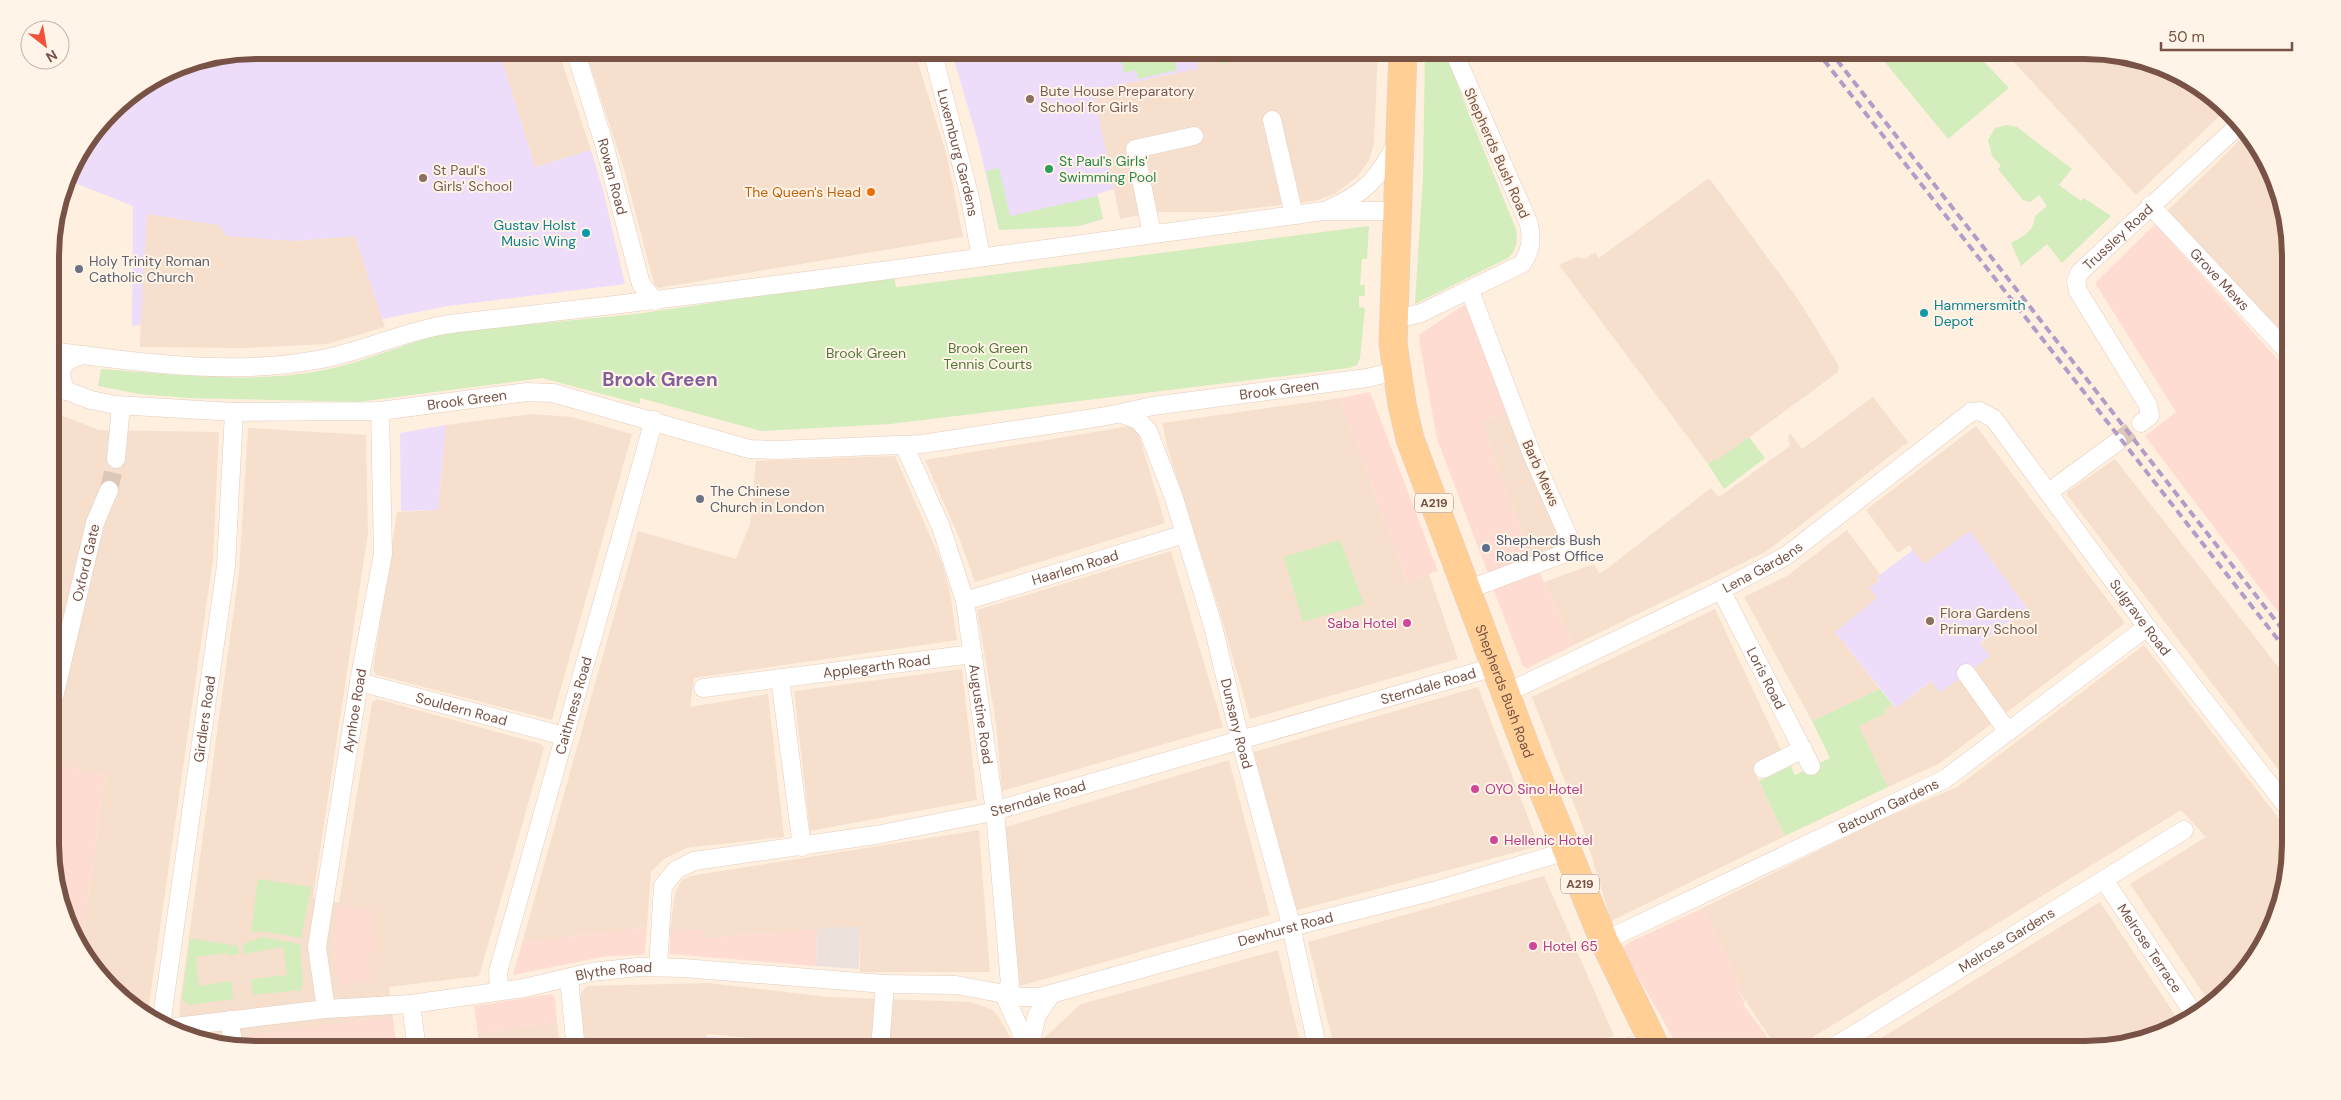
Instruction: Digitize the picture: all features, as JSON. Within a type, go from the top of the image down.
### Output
[{"type":"main road","name":"Shepherds Bush Road","points":[[1403,59],[1392,320],[1396,371],[1410,439],[1504,694],[1567,851],[1604,941],[1653,1041]]},
{"type":"street","name":"Rowan Road","points":[[578,59],[607,153],[641,284],[655,301]]},
{"type":"street","name":"Luxemburg Gardens","points":[[934,59],[970,198],[981,257]]},
{"type":"street","name":"Shepherds Bush Road","points":[[1392,320],[1414,316],[1470,291],[1522,264],[1528,256],[1531,234],[1528,224],[1458,59]]},
{"type":"street","points":[[1272,120],[1294,215]]},
{"type":"street","name":"Trussley Road","points":[[2141,424],[2150,416],[2148,405],[2078,291],[2076,281],[2080,272],[2150,205],[2235,128]]},
{"type":"street","points":[[1324,212],[1349,200],[1368,186],[1384,167],[1400,135]]},
{"type":"street","points":[[1152,234],[1135,148],[1194,136]]},
{"type":"street","name":"Grove Mews","points":[[2150,205],[2282,345]]},
{"type":"street","points":[[59,352],[181,366],[261,367],[329,357],[455,323],[655,301],[1294,215],[1324,212],[1397,210]]},
{"type":"street","name":"Barb Mews","points":[[1467,590],[1563,554],[1573,547],[1531,452],[1470,291]]},
{"type":"street","name":"Brook Green","points":[[59,382],[62,369],[73,358],[83,356]]},
{"type":"street","name":"Brook Green","points":[[59,388],[91,400],[122,406],[234,412],[380,411],[526,392],[553,393],[654,420],[749,449],[777,450],[904,445],[1122,414],[1152,406],[1357,379],[1396,371]]},
{"type":"street","points":[[116,459],[122,406]]},
{"type":"street","name":"Aynhoe Road","points":[[326,1009],[317,947],[358,682],[383,554],[380,411]]},
{"type":"street","name":"Girdlers Road","points":[[162,1018],[226,566],[234,412]]},
{"type":"street","name":"Lena Gardens","points":[[1504,694],[1721,590],[1786,556],[1971,412],[1984,412],[1994,419]]},
{"type":"street","name":"Dunsany Road","points":[[1122,414],[1138,420],[1150,437],[1173,495],[1213,626],[1240,739],[1291,927],[1316,1041]]},
{"type":"street","name":"Sulgrave Road","points":[[1994,419],[2148,627],[2282,800]]},
{"type":"street","name":"Caithness Road","points":[[499,991],[498,972],[654,420]]},
{"type":"street","points":[[2049,492],[2116,442]]},
{"type":"street","name":"Augustine Road","points":[[904,445],[940,527],[965,601],[995,811],[1010,984],[1004,994]]},
{"type":"street","name":"Oxford Gate","points":[[59,676],[95,523],[110,490]]},
{"type":"street","name":"Haarlem Road","points":[[965,601],[1185,534]]},
{"type":"street","name":"Loris Road","points":[[1721,590],[1811,766]]},
{"type":"street","name":"Batoum Gardens","points":[[1604,941],[1945,778],[2148,627]]},
{"type":"street","name":"Applegarth Road","points":[[703,688],[973,654]]},
{"type":"street","name":"Sterndale Road","points":[[658,967],[661,893],[668,878],[676,870],[694,861],[876,835],[995,811],[1494,667]]},
{"type":"street","points":[[1966,673],[2008,732]]},
{"type":"street","points":[[780,678],[802,847]]},
{"type":"street","name":"Souldern Road","points":[[358,682],[564,736]]},
{"type":"street","points":[[1763,769],[1803,749]]},
{"type":"street","name":"Melrose Gardens","points":[[1844,1041],[2184,830]]},
{"type":"street","name":"Dewhurst Road","points":[[1004,994],[1021,997],[1051,995],[1291,927],[1434,891],[1567,851]]},
{"type":"street","name":"Melrose Terrace","points":[[2104,880],[2191,1011]]},
{"type":"street","name":"Blythe Road","points":[[180,1026],[326,1009],[412,1004],[499,991],[607,971],[658,967],[885,984],[956,985],[981,988],[1004,994]]},
{"type":"street","points":[[569,978],[575,1041]]},
{"type":"street","points":[[881,1041],[885,984]]},
{"type":"street","points":[[1004,994],[1025,1041]]},
{"type":"street","points":[[1031,1041],[1037,1015],[1051,995]]},
{"type":"street","points":[[412,1004],[416,1041]]},
{"type":"street","points":[[229,1020],[233,1040]]},
{"type":"shaded area","name":"St Paul's Girls' School","points":[[242,59],[502,59],[535,167],[591,150],[603,190],[625,284],[448,306],[382,319],[355,236],[293,241],[227,236],[218,225],[147,214],[141,325],[132,326],[133,206],[73,182],[79,168],[99,136],[116,116],[157,85],[192,69],[204,65]]},
{"type":"shaded area","points":[[502,59],[561,59],[591,150],[535,167]]},
{"type":"shaded area","points":[[588,59],[917,59],[947,156],[963,237],[658,288],[654,284],[624,169]]},
{"type":"shaded area","points":[[954,59],[1203,59],[1204,61],[1197,63],[1198,69],[1093,90],[1114,189],[1097,194],[1103,219],[1079,226],[999,230],[978,141]]},
{"type":"shaded area","points":[[1203,59],[1378,59],[1374,144],[1369,160],[1358,176],[1335,194],[1315,201],[1220,212],[1155,212],[1120,219],[1093,90],[1198,69],[1197,63],[1203,61]]},
{"type":"shaded area","points":[[2011,59],[2099,59],[2137,65],[2184,85],[2222,114],[2136,195]]},
{"type":"shaded area","points":[[2244,138],[2262,168],[2276,204],[2282,242],[2282,334],[2167,211]]},
{"type":"shaded area","points":[[1709,178],[1798,299],[1839,366],[1838,372],[1716,462],[1714,459],[1708,464],[1559,265],[1577,257],[1585,259],[1595,252],[1599,258]]},
{"type":"shaded area","points":[[147,214],[218,225],[227,236],[293,241],[355,236],[385,327],[327,344],[245,348],[140,347],[141,293]]},
{"type":"shaded area","points":[[2155,224],[2282,364],[2282,615],[2145,436],[2176,412],[2095,283]]},
{"type":"shaded area","points":[[1467,303],[1512,410],[1482,422],[1531,559],[1489,576],[1437,439],[1419,339],[1420,334]]},
{"type":"shaded area","points":[[1370,392],[1438,571],[1407,582],[1340,398]]},
{"type":"shaded area","points":[[1873,397],[1908,442],[1767,551],[1574,645],[1544,582],[1594,564],[1599,573],[1604,571],[1711,488],[1719,497],[1790,446],[1788,438],[1790,433],[1802,449]]},
{"type":"shaded area","points":[[1340,398],[1407,582],[1429,574],[1458,659],[1250,719],[1221,616],[1168,450],[1162,423]]},
{"type":"shaded area","points":[[1512,410],[1569,544],[1531,559],[1482,422]]},
{"type":"shaded area","points":[[59,414],[99,430],[219,432],[213,559],[148,1010],[116,984],[99,964],[83,939],[105,775],[59,765]]},
{"type":"shaded area","points":[[532,414],[572,417],[632,434],[552,720],[377,675],[373,670],[397,512],[438,510],[446,425]]},
{"type":"shaded area","points":[[446,425],[438,510],[401,511],[400,433]]},
{"type":"shaded area","points":[[1136,425],[1165,523],[975,582],[958,535],[925,460]]},
{"type":"shaded area","points":[[1976,426],[2125,623],[1940,763],[1888,787],[1859,726],[1886,713],[1884,709],[1892,704],[1896,708],[1932,681],[1940,692],[1990,656],[1980,644],[2028,609],[1970,531],[1924,564],[1909,545],[1898,553],[1866,510]]},
{"type":"shaded area","points":[[248,428],[366,435],[368,533],[313,897],[339,903],[372,702],[377,699],[541,744],[544,748],[479,976],[389,987],[396,1041],[242,1041],[204,1035],[179,1026],[180,1003],[239,572]]},
{"type":"shaded area","points":[[895,456],[942,563],[950,592],[957,640],[694,678],[690,707],[768,694],[784,837],[686,848],[664,859],[651,872],[647,927],[522,943],[638,531],[736,559],[750,524],[756,461]]},
{"type":"shaded area","points":[[2115,459],[2282,672],[2282,774],[2067,495],[2067,492]]},
{"type":"shaded area","points":[[1847,530],[1880,574],[1878,576],[1877,598],[1835,632],[1880,689],[1812,721],[1744,597],[1787,576]]},
{"type":"shaded area","name":"Flora Gardens Primary School","points":[[1970,531],[2027,608],[1980,643],[1990,656],[1940,693],[1931,681],[1896,708],[1835,632],[1877,598],[1869,588],[1879,581],[1878,576],[1913,550],[1924,564]]},
{"type":"shaded area","points":[[1171,551],[1223,727],[1002,791],[996,723],[977,610]]},
{"type":"shaded area","points":[[1539,572],[1574,645],[1528,668],[1523,666],[1493,588]]},
{"type":"shaded area","points":[[1715,609],[1783,754],[1753,769],[1785,836],[1611,921],[1582,825],[1532,697]]},
{"type":"shaded area","points":[[2144,645],[2282,822],[2281,870],[2276,896],[2262,932],[2242,964],[2225,984],[2207,999],[2130,884],[2206,837],[2181,810],[1807,1041],[1772,1041],[1737,988],[1741,986],[1703,908],[1880,820],[1957,787]]},
{"type":"shaded area","points":[[962,669],[977,800],[810,831],[794,691]]},
{"type":"shaded area","points":[[1478,687],[1539,846],[1294,911],[1254,752]]},
{"type":"shaded area","points":[[1229,760],[1270,915],[1020,986],[1003,828]]},
{"type":"shaded area","points":[[59,765],[105,775],[83,939],[65,896],[60,870]]},
{"type":"shaded area","points":[[979,830],[990,972],[860,972],[859,926],[704,938],[704,929],[670,931],[675,893],[682,880],[690,876]]},
{"type":"shaded area","points":[[1544,876],[1614,1036],[1593,1041],[1333,1041],[1308,942]]},
{"type":"shaded area","points":[[2100,902],[2177,1019],[2137,1035],[2099,1041],[1876,1041]]},
{"type":"shaded area","points":[[339,904],[374,910],[379,950],[368,952],[371,981],[341,985],[334,960],[333,947]]},
{"type":"shaded area","points":[[1703,908],[1741,986],[1737,989],[1745,1002],[1743,1004],[1770,1041],[1675,1041],[1624,952],[1625,946]]},
{"type":"shaded area","points":[[859,926],[859,969],[816,966],[817,929]]},
{"type":"shaded area","points":[[647,927],[645,952],[642,955],[607,956],[513,975],[522,943]]},
{"type":"shaded area","points":[[704,929],[704,938],[817,929],[816,966],[670,954],[670,931]]},
{"type":"shaded area","points":[[1278,950],[1300,1041],[1043,1041],[1046,1036],[1081,1004]]},
{"type":"shaded area","points":[[709,983],[828,997],[971,1002],[991,1009],[999,1017],[1011,1041],[788,1041],[707,1034],[707,1041],[584,1041],[578,998],[586,986]]},
{"type":"shaded area","points":[[552,994],[555,998],[557,1022],[478,1034],[474,1006]]},
{"type":"shaded area","points":[[388,1017],[392,1020],[395,1041],[242,1041],[248,1035]]},
{"type":"shaded area","points":[[557,1022],[559,1041],[463,1041],[478,1039],[478,1034]]},
{"type":"shaded area","points":[[706,1037],[777,1041],[707,1041]]},
{"type":"shaded area","points":[[777,1039],[802,1041],[777,1041]]},
{"type":"green space","points":[[1121,59],[1183,59],[1175,61],[1177,70],[1138,79],[1136,70],[1124,73]]},
{"type":"green space","points":[[1221,59],[1243,59],[1223,64]]},
{"type":"green space","points":[[1425,59],[1448,59],[1516,229],[1517,241],[1513,252],[1508,258],[1415,304],[1423,176]]},
{"type":"green space","points":[[1882,59],[1982,59],[2009,88],[1948,139]]},
{"type":"green space","points":[[2006,125],[2017,127],[2072,169],[2059,185],[2081,201],[2084,198],[2111,216],[2062,263],[2047,244],[2021,266],[2011,243],[2028,233],[2033,226],[2035,216],[2047,206],[2039,195],[2030,202],[2023,200],[1998,169],[2001,166],[1992,156],[1988,140],[1995,128]]},
{"type":"green space","points":[[999,168],[1010,216],[1098,196],[1103,219],[1079,226],[999,230],[986,171]]},
{"type":"green space","name":"Brook Green","points":[[1369,226],[1367,259],[1362,259],[1360,285],[1365,285],[1365,296],[1359,296],[1359,307],[1365,308],[1360,358],[1357,365],[1349,368],[890,424],[761,431],[640,398],[640,404],[542,378],[358,402],[188,398],[139,394],[98,386],[101,369],[210,377],[292,375],[336,367],[451,332],[636,314],[894,276],[896,287],[898,287]]},
{"type":"green space","points":[[1749,437],[1765,458],[1724,489],[1708,464],[1714,459],[1716,461]]},
{"type":"green space","points":[[1340,540],[1364,604],[1303,622],[1284,557]]},
{"type":"green space","points":[[1880,689],[1892,704],[1884,709],[1886,713],[1859,726],[1888,787],[1785,836],[1759,781],[1791,766],[1795,775],[1830,758],[1812,721]]},
{"type":"green space","points":[[258,879],[311,887],[301,938],[262,931],[251,933]]},
{"type":"green space","points":[[262,937],[300,944],[303,984],[300,990],[253,995],[251,979],[287,975],[283,947],[244,954],[243,944]]},
{"type":"green space","points":[[190,938],[237,946],[239,954],[229,956],[228,953],[196,957],[199,986],[232,981],[233,999],[189,1005],[182,1000]]},
{"type":"tunnel","points":[[2117,442],[2141,423]]},
{"type":"tunnel","points":[[109,490],[116,459]]},
{"type":"railway","points":[[1823,59],[2282,645]]},
{"type":"railway","points":[[1836,59],[2282,629]]},
{"type":"place","name":"Bute House Preparatory School for Girls","points":[[1030,99]]},
{"type":"place","name":"St Paul's Girls' Swimming Pool","points":[[1049,169]]},
{"type":"place","name":"St Paul's Girls' School","points":[[423,178]]},
{"type":"place","name":"The Queen's Head","points":[[871,192]]},
{"type":"place","name":"Gustav Holst Music Wing","points":[[586,233]]},
{"type":"place","name":"Holy Trinity Roman Catholic Church","points":[[79,269]]},
{"type":"place","name":"Hammersmith Depot","points":[[1924,313]]},
{"type":"place","name":"The Chinese Church in London","points":[[700,499]]},
{"type":"place","name":"Shepherds Bush Road Post Office","points":[[1486,548]]},
{"type":"place","name":"Flora Gardens Primary School","points":[[1930,621]]},
{"type":"place","name":"Saba Hotel","points":[[1407,623]]},
{"type":"place","name":"OYO Sino Hotel","points":[[1475,789]]},
{"type":"place","name":"Hellenic Hotel","points":[[1494,840]]},
{"type":"place","name":"Hotel 65","points":[[1533,946]]},
{"type":"district","name":"Brook Green","points":[[660,379]]},
{"type":"park label","name":"Brook Green Tennis Courts","points":[[988,356]]}]
